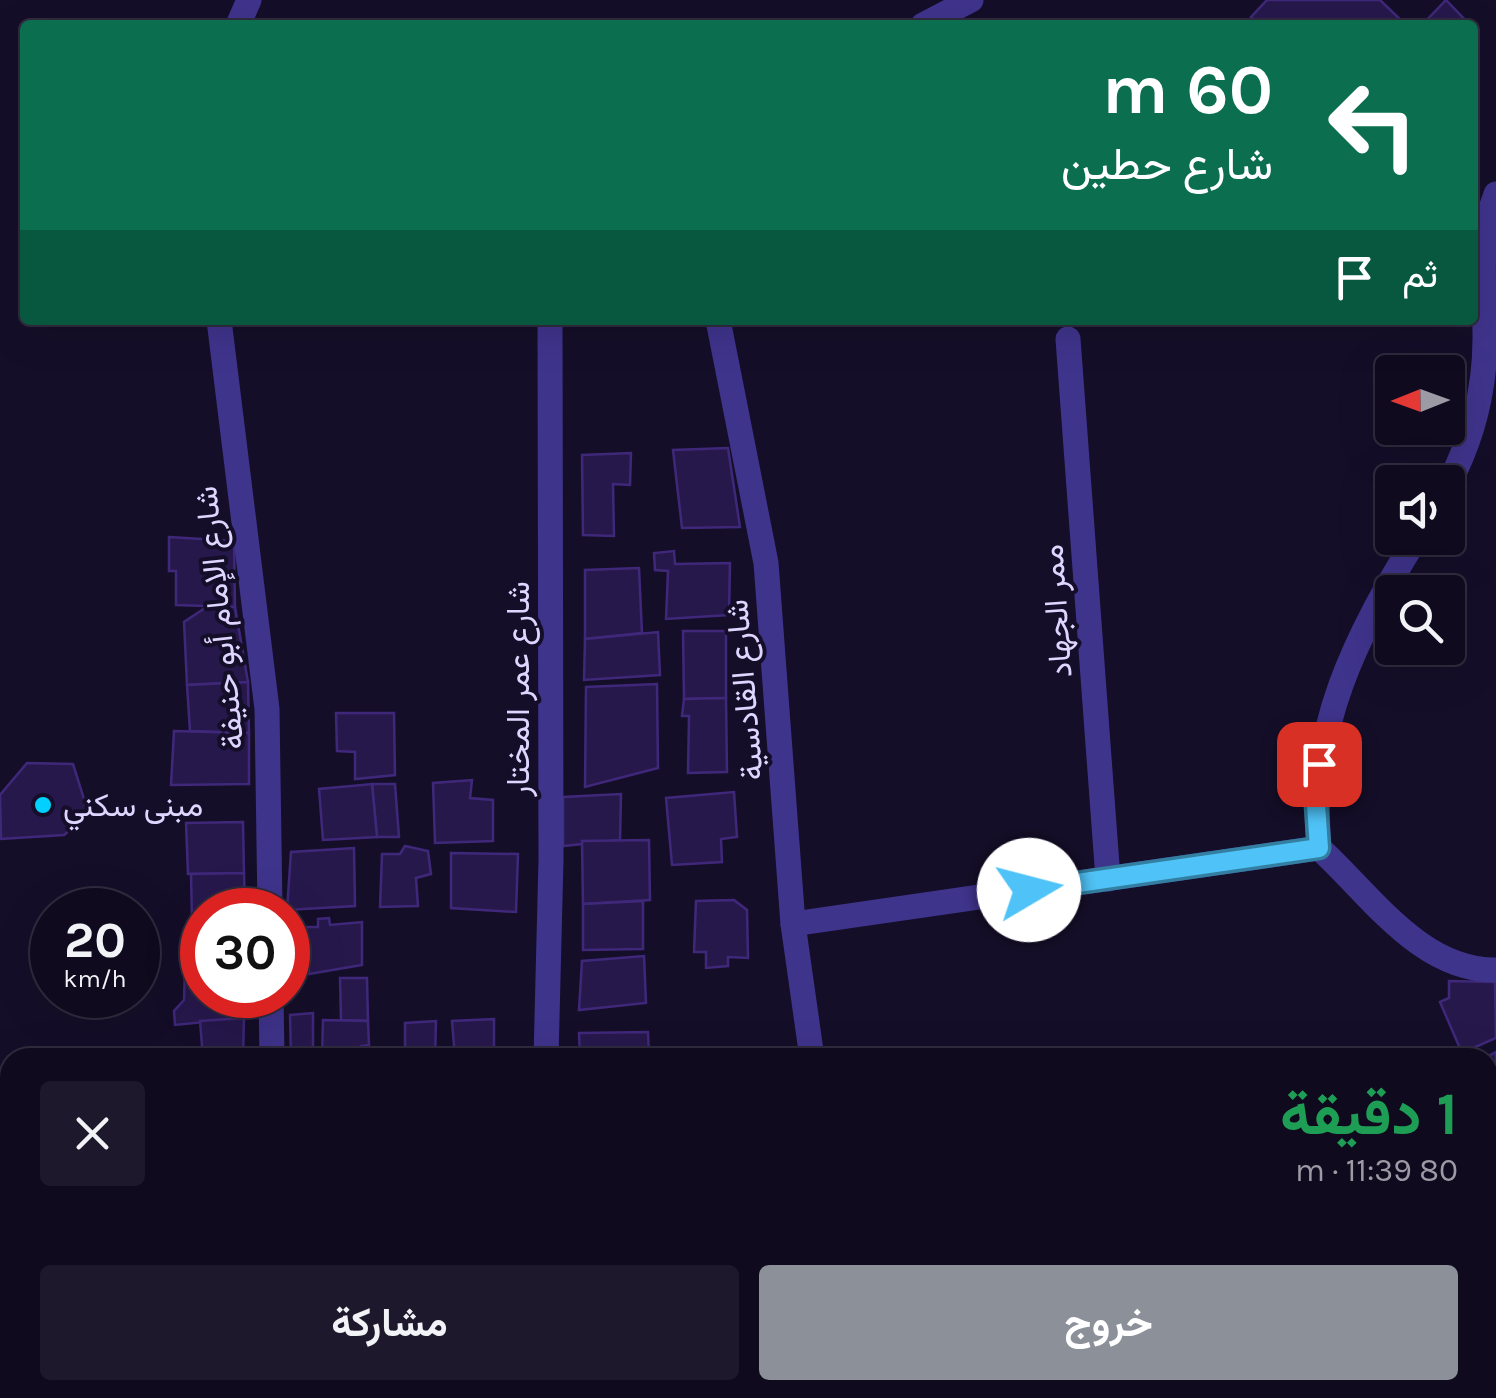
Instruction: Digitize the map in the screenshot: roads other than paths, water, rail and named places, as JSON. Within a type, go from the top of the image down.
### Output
[{"type":"street","points":[[933,20],[971,0]]},
{"type":"street","points":[[1459,465],[1480,395],[1485,340],[1482,250],[1496,194]]},
{"type":"street","name":"شارع الإمام أبو حنيفة","points":[[220,325],[267,709],[270,888]]},
{"type":"street","name":"شارع عمر المختار","points":[[546,1048],[551,860],[550,325]]},
{"type":"street","name":"شارع القادسية","points":[[719,325],[766,563],[793,924],[811,1048]]},
{"type":"street","name":"ممر الجهاد","points":[[1068,338],[1108,879]]},
{"type":"street","points":[[1407,555],[1335,693],[1315,790],[1319,848],[1404,932],[1444,960],[1496,970]]},
{"type":"street","points":[[793,924],[1319,848]]},
{"type":"street","points":[[271,1018],[272,1048]]},
{"type":"place","name":"مبنى سكني","points":[[43,805]]}]
